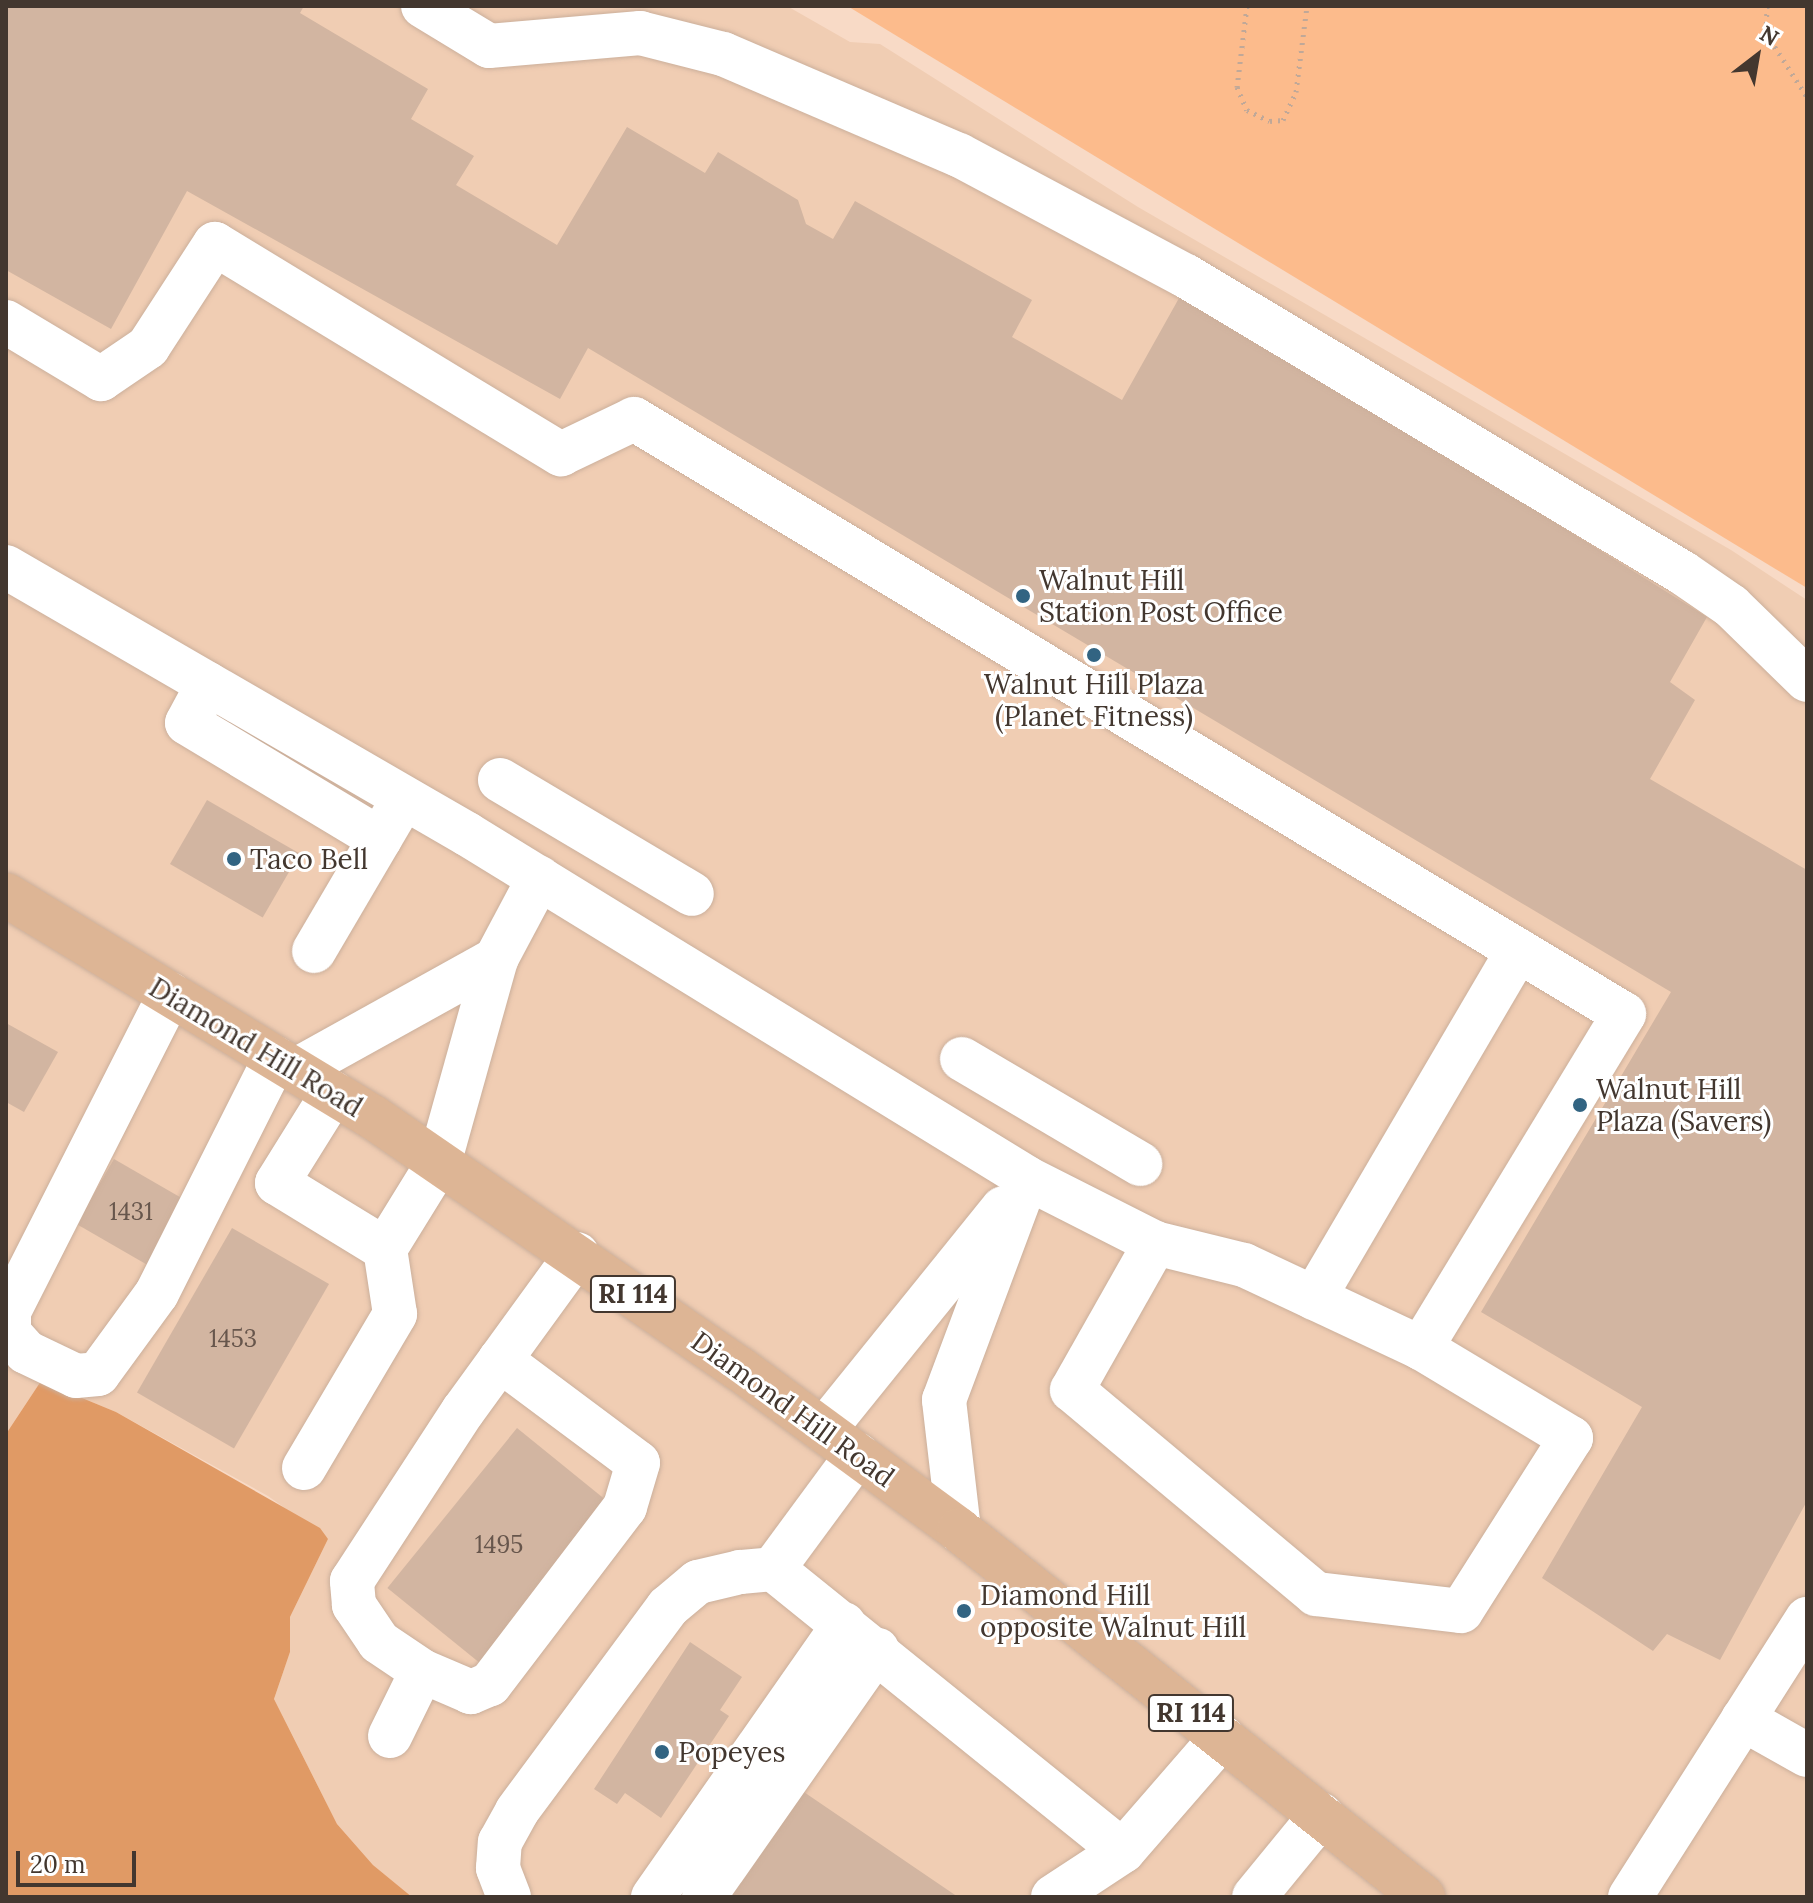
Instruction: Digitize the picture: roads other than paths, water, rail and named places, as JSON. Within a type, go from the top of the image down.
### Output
[{"type":"main road","name":"Diamond Hill Road","points":[[6,895],[440,1160],[577,1254],[959,1530],[1423,1897]]},
{"type":"lane","points":[[423,6],[489,46],[640,33],[723,54],[959,155],[1186,276],[1683,573],[1731,606],[1807,680]]},
{"type":"lane","points":[[6,322],[101,379],[148,347],[215,244],[561,454],[634,419],[1624,1014],[1421,1348]]},
{"type":"lane","points":[[6,567],[539,878],[1027,1178],[1155,1243],[1244,1265],[1421,1348],[1571,1438],[1461,1611],[1316,1594],[1072,1390],[1155,1243]]},
{"type":"lane","points":[[208,684],[187,723],[380,839]]},
{"type":"lane","points":[[500,780],[692,894]]},
{"type":"lane","points":[[314,951],[405,798]]},
{"type":"lane","points":[[304,1468],[395,1314],[385,1249],[440,1160],[496,959],[539,878]]},
{"type":"lane","points":[[1314,1298],[1518,950]]},
{"type":"lane","points":[[170,994],[9,1312],[9,1333],[26,1352],[76,1376],[98,1374],[157,1293],[286,1064],[496,959]]},
{"type":"lane","points":[[962,1059],[1140,1164]]},
{"type":"lane","points":[[333,1093],[277,1183],[385,1249]]},
{"type":"lane","points":[[773,1569],[841,1443],[1027,1178]]},
{"type":"lane","points":[[959,1530],[944,1400],[1027,1178]]},
{"type":"lane","points":[[500,1360],[638,1463],[625,1507],[490,1684],[471,1692],[422,1671],[379,1642],[354,1605],[352,1581],[500,1360],[577,1254]]},
{"type":"lane","points":[[509,1897],[499,1855],[517,1811],[668,1607],[698,1582],[773,1569],[1123,1851]]},
{"type":"lane","points":[[1630,1897],[1807,1619]]},
{"type":"lane","points":[[653,1897],[860,1637]]},
{"type":"lane","points":[[704,1897],[860,1637]]},
{"type":"lane","points":[[390,1736],[422,1671]]},
{"type":"lane","points":[[1743,1719],[1807,1755]]},
{"type":"lane","points":[[1053,1897],[1123,1851],[1222,1737]]},
{"type":"lane","points":[[1254,1897],[1321,1815]]},
{"type":"place","name":"Walnut Hill Station Post Office","points":[[1023,596]]},
{"type":"place","name":"Walnut Hill Plaza (Planet Fitness)","points":[[1094,655]]},
{"type":"place","name":"Taco Bell","points":[[234,859]]},
{"type":"place","name":"Walnut Hill Plaza (Savers)","points":[[1580,1105]]},
{"type":"place","name":"Diamond Hill opposite Walnut Hill","points":[[964,1611]]},
{"type":"place","name":"Popeyes","points":[[662,1752]]}]
